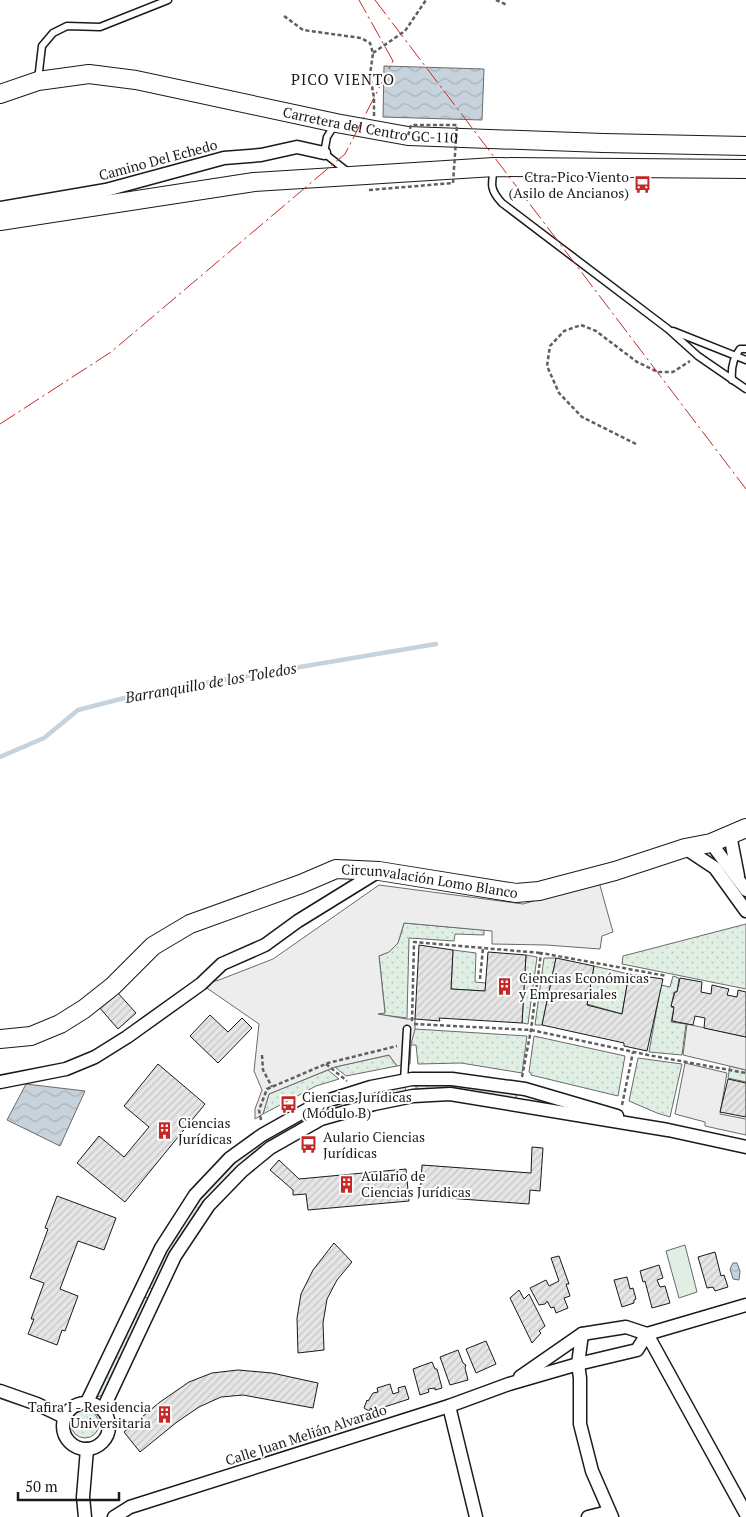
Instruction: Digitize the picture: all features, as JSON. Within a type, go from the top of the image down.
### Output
[{"type":"main road","name":"Carretera del Centro GC-110","points":[[0,94],[38,81],[89,74],[136,80],[374,130],[426,138],[746,146]]},
{"type":"main road","points":[[0,221],[254,182],[494,166],[746,169]]},
{"type":"main road","name":"Circunvalación Lomo Blanco","points":[[0,1039],[31,1036],[60,1024],[84,1009],[113,986],[153,946],[190,924],[301,884],[336,869],[379,871],[516,893],[531,892],[615,870],[685,848],[711,843],[740,828]]},
{"type":"street","name":"Camino Del Echedo","points":[[0,208],[106,190],[224,158],[261,155],[297,147],[324,154]]},
{"type":"street","points":[[740,828],[742,885]]},
{"type":"street","points":[[711,843],[742,885]]},
{"type":"street","points":[[685,848],[715,868],[746,911]]},
{"type":"street","points":[[0,1082],[66,1069],[95,1057],[127,1037],[201,984],[222,964],[266,945],[298,921],[379,871]]},
{"type":"street","points":[[86,1402],[161,1248],[195,1195],[230,1158],[262,1135],[317,1104],[404,1080],[452,1079],[520,1088],[668,1130]]},
{"type":"street","points":[[102,1409],[175,1256],[209,1205],[242,1170],[263,1154],[321,1119],[374,1104],[413,1096],[450,1094],[668,1130],[746,1147]]},
{"type":"street","name":"Calle Juan Melián Alvarado","points":[[509,1384],[582,1334],[626,1327],[648,1334],[746,1305]]},
{"type":"street","points":[[582,1334],[578,1364],[580,1378],[580,1424],[592,1471],[610,1515],[588,1517]]},
{"type":"street","points":[[648,1334],[742,1498],[746,1514]]},
{"type":"street","name":"Calle Juan Melián Alvarado","points":[[114,1517],[130,1507],[449,1406],[509,1384],[636,1350],[648,1334]]},
{"type":"street","points":[[0,1391],[37,1404],[64,1417]]},
{"type":"street","points":[[86,1402],[102,1409],[109,1422],[107,1436],[98,1446],[87,1449],[76,1447],[67,1440],[62,1429],[64,1417],[73,1406],[86,1402]]},
{"type":"street","points":[[449,1406],[476,1517]]},
{"type":"street","points":[[85,1517],[83,1497],[87,1449]]},
{"type":"lane","points":[[38,81],[42,46],[53,33],[67,26],[100,28],[168,0]]},
{"type":"lane","points":[[336,122],[327,137],[324,154],[353,176]]},
{"type":"lane","points":[[494,166],[492,190],[502,203],[668,329],[698,356],[746,389]]},
{"type":"lane","points":[[668,329],[746,360]]},
{"type":"lane","points":[[732,380],[736,355],[740,349],[746,349]]},
{"type":"lane","points":[[404,1080],[406,1032]]},
{"type":"path","points":[[373,53],[405,30],[426,0]]},
{"type":"path","points":[[496,0],[507,5]]},
{"type":"path","points":[[284,16],[303,30],[361,38],[370,43],[373,53],[370,76],[374,98],[374,130]]},
{"type":"path","points":[[368,190],[453,184],[457,125],[411,125],[408,136]]},
{"type":"path","points":[[636,444],[582,417],[559,393],[547,366],[550,346],[564,331],[582,325],[596,331],[637,362],[658,372],[673,372],[698,356]]},
{"type":"path","points":[[667,976],[541,953],[414,942],[412,1024],[531,1030],[633,1052],[746,1073]]},
{"type":"path","points":[[480,979],[483,948]]},
{"type":"path","points":[[520,1088],[531,1030],[541,953]]},
{"type":"path","points":[[259,1113],[267,1089],[326,1064],[393,1048],[402,1042],[406,1032]]},
{"type":"path","points":[[620,1116],[633,1052]]},
{"type":"path","points":[[262,1055],[263,1070],[272,1087]]},
{"type":"path","points":[[326,1064],[360,1091]]},
{"type":"green space","points":[[404,923],[484,930],[484,935],[455,934],[454,941],[409,938],[407,1018],[375,1014],[385,1012],[379,956],[397,944]]},
{"type":"green space","points":[[746,924],[746,989],[622,964],[623,956]]},
{"type":"green space","points":[[453,950],[476,953],[475,982],[486,983],[485,991],[451,989]]},
{"type":"green space","points":[[526,955],[537,957],[528,1024],[522,1023]]},
{"type":"green space","points":[[544,958],[556,958],[542,1025],[535,1025]]},
{"type":"green space","points":[[594,966],[629,974],[622,1014],[587,1004]]},
{"type":"green space","points":[[673,976],[679,978],[677,992],[674,992],[671,1007],[674,1008],[671,1022],[686,1024],[682,1055],[649,1052],[661,985],[670,987]]},
{"type":"green space","points":[[415,1029],[527,1036],[522,1073],[461,1063],[418,1064],[416,1045],[410,1045]]},
{"type":"green space","points":[[534,1036],[625,1056],[618,1096],[531,1075],[529,1072]]},
{"type":"green space","points":[[389,1055],[397,1066],[346,1076],[335,1067]]},
{"type":"green space","points":[[638,1058],[682,1064],[670,1117],[629,1101]]},
{"type":"green space","points":[[730,1066],[746,1070],[746,1082],[728,1078]]},
{"type":"green space","points":[[328,1070],[339,1079],[316,1086],[263,1114],[269,1094]]},
{"type":"green space","points":[[454,1084],[517,1094],[515,1101],[416,1093],[416,1085]]},
{"type":"green space","points":[[405,1087],[406,1094],[271,1144],[266,1138],[314,1111],[367,1093]]},
{"type":"green space","points":[[258,1143],[262,1150],[239,1168],[155,1290],[148,1287],[170,1245],[194,1208],[223,1174]]},
{"type":"green space","points":[[685,1245],[697,1292],[679,1298],[666,1251]]},
{"type":"green space","points":[[143,1296],[150,1299],[103,1395],[97,1397],[95,1395]]},
{"type":"green space","points":[[85,1410],[95,1414],[99,1424],[95,1434],[85,1438],[75,1434],[71,1424],[75,1414]]},
{"type":"shaded area","points":[[599,882],[613,932],[602,936],[600,949],[492,944],[492,931],[404,923],[398,943],[389,952],[379,956],[385,1013],[378,1014],[415,1019],[410,1064],[397,1066],[389,1055],[335,1067],[269,1094],[263,1114],[255,1119],[255,1109],[262,1090],[254,1071],[259,1024],[201,984],[219,980],[273,959],[379,885],[523,904]]},
{"type":"shaded area","points":[[687,1024],[746,1037],[746,1070],[683,1055]]},
{"type":"shaded area","points":[[685,1063],[727,1073],[720,1114],[746,1119],[746,1135],[705,1126],[705,1122],[675,1114]]},
{"type":"water","points":[[384,66],[484,69],[482,120],[383,117]]},
{"type":"water","points":[[26,1084],[85,1091],[60,1146],[7,1120]]},
{"type":"water","points":[[733,1263],[737,1263],[740,1271],[739,1280],[733,1279],[730,1269]]},
{"type":"building","name":"Ciencias Económicas y Empresariales","points":[[419,945],[453,950],[451,989],[485,991],[488,952],[526,955],[522,1023],[439,1018],[440,1021],[415,1019]]},
{"type":"building","name":"Ciencias Económicas y Empresariales","points":[[556,958],[594,966],[587,1005],[622,1014],[629,974],[663,979],[647,1051],[624,1046],[624,1043],[542,1025]]},
{"type":"building","points":[[680,978],[702,982],[701,992],[711,994],[712,985],[729,989],[727,995],[737,997],[738,990],[746,992],[746,1037],[704,1028],[705,1018],[695,1016],[693,1025],[672,1021],[674,1007],[671,1006]]},
{"type":"building","points":[[117,992],[136,1013],[118,1029],[99,1007]]},
{"type":"building","points":[[210,1015],[228,1032],[242,1018],[252,1028],[218,1063],[190,1036]]},
{"type":"building","name":"Ciencias Jurídicas","points":[[158,1064],[205,1104],[125,1202],[77,1163],[99,1136],[124,1157],[149,1127],[124,1106]]},
{"type":"building","points":[[728,1079],[746,1083],[746,1117],[720,1112]]},
{"type":"building","points":[[532,1147],[543,1148],[540,1191],[530,1190],[529,1204],[420,1196],[422,1165],[531,1173]]},
{"type":"building","name":"Aulario de Ciencias Jurídicas","points":[[279,1160],[299,1179],[406,1169],[409,1201],[308,1210],[306,1194],[293,1195],[293,1190],[270,1170]]},
{"type":"building","points":[[57,1196],[116,1218],[104,1250],[78,1241],[60,1289],[78,1296],[65,1331],[62,1330],[57,1345],[28,1334],[34,1319],[31,1319],[44,1283],[30,1278],[48,1229],[45,1228]]},
{"type":"building","points":[[334,1243],[352,1262],[337,1280],[327,1299],[323,1323],[324,1350],[298,1353],[297,1318],[301,1294],[313,1270]]},
{"type":"building","points":[[715,1252],[721,1276],[724,1275],[728,1287],[715,1291],[713,1287],[707,1288],[698,1257]]},
{"type":"building","points":[[559,1256],[569,1284],[566,1284],[570,1296],[564,1298],[568,1308],[556,1313],[554,1307],[551,1308],[547,1301],[545,1304],[539,1305],[530,1288],[546,1280],[549,1286],[559,1281],[551,1258]]},
{"type":"building","points":[[659,1265],[663,1278],[657,1280],[660,1287],[665,1286],[670,1303],[652,1308],[645,1281],[643,1282],[640,1271]]},
{"type":"building","points":[[627,1277],[630,1289],[633,1288],[636,1299],[634,1303],[622,1307],[614,1280]]},
{"type":"building","points":[[519,1290],[524,1299],[529,1294],[545,1326],[539,1331],[541,1333],[532,1343],[510,1298]]},
{"type":"building","points":[[486,1341],[496,1364],[476,1373],[466,1349]]},
{"type":"building","points":[[458,1350],[463,1363],[466,1365],[468,1380],[450,1385],[440,1357]]},
{"type":"building","points":[[432,1362],[435,1369],[437,1369],[442,1388],[428,1389],[429,1392],[420,1395],[413,1369]]},
{"type":"building","name":"Tafira I - Residencia Universitaria","points":[[238,1370],[272,1373],[318,1383],[313,1408],[243,1395],[221,1397],[199,1407],[140,1452],[124,1432],[160,1402],[189,1382],[212,1373]]},
{"type":"building","points":[[390,1384],[393,1394],[399,1392],[398,1388],[405,1386],[409,1399],[372,1411],[371,1408],[369,1411],[364,1408],[367,1400],[373,1393],[378,1392],[377,1388]]},
{"type":"waterway","name":"Barranquillo de los Toledos","points":[[0,757],[44,738],[78,710],[140,694],[436,644]]},
{"type":"power","points":[[0,424],[111,352],[345,154],[393,61],[359,0]]},
{"type":"power","points":[[375,0],[746,489]]},
{"type":"place","name":"Ctra. Pico Viento (Asilo de Ancianos)","points":[[643,185]]},
{"type":"place","name":"Ciencias Económicas y Empresariales","points":[[505,986]]},
{"type":"place","name":"Ciencias Jurídicas (Módulo B)","points":[[288,1105]]},
{"type":"place","name":"Ciencias Jurídicas","points":[[164,1131]]},
{"type":"place","name":"Aulario Ciencias Jurídicas","points":[[309,1145]]},
{"type":"place","name":"Aulario de Ciencias Jurídicas","points":[[347,1184]]},
{"type":"place","name":"Tafira I - Residencia Universitaria","points":[[165,1415]]},
{"type":"district","name":"PICO VIENTO","points":[[343,80]]}]
